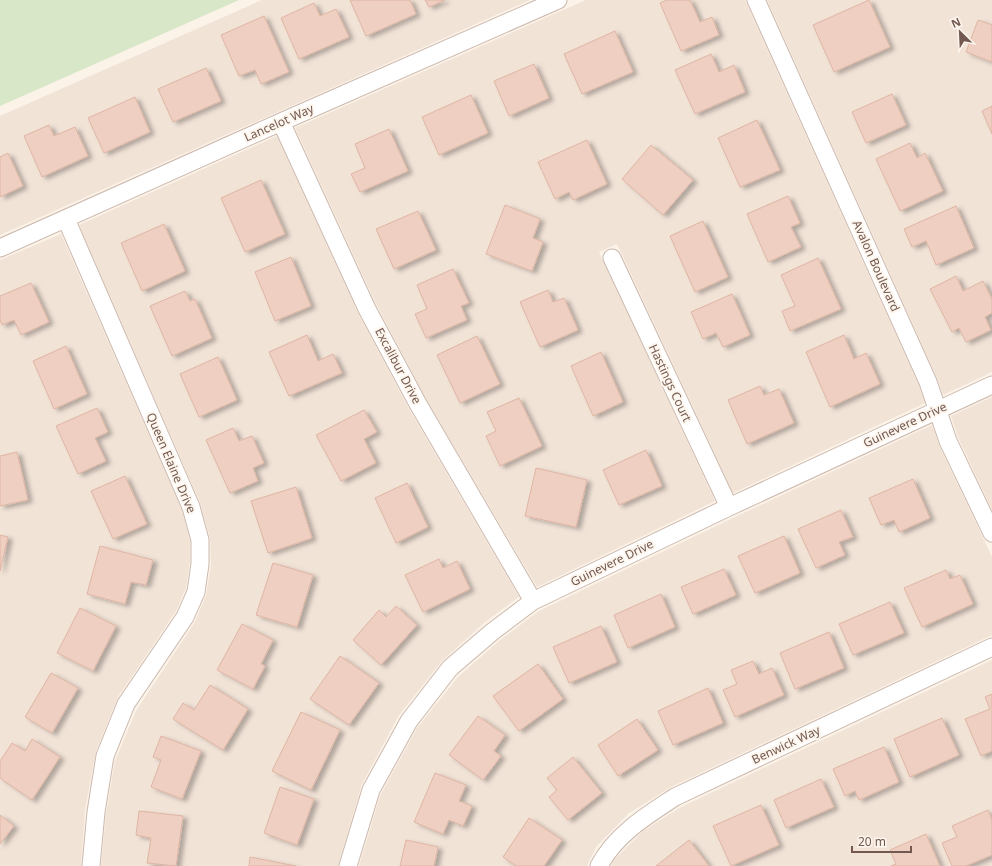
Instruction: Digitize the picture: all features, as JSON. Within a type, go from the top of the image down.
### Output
[{"type":"street","name":"Lancelot Way","points":[[0,248],[558,0]]},
{"type":"street","name":"Avalon Boulevard","points":[[756,0],[928,382],[948,441],[992,533]]},
{"type":"street","name":"Excalibur Drive","points":[[281,122],[367,309],[418,404],[533,601]]},
{"type":"street","name":"Queen Elaine Drive","points":[[66,219],[191,507],[200,540],[200,564],[196,592],[185,617],[126,704],[105,756],[96,812],[91,866]]},
{"type":"street","name":"Hastings Court","points":[[612,258],[729,507]]},
{"type":"street","name":"Guinevere Drive","points":[[348,866],[371,790],[409,721],[450,668],[492,632],[533,601],[729,507],[992,385]]},
{"type":"street","name":"Benwick Way","points":[[599,866],[606,853],[637,822],[675,797],[992,647]]},
{"type":"shaded area","points":[[262,0],[530,0],[0,235],[0,116]]},
{"type":"shaded area","points":[[586,0],[745,0],[919,386],[925,403],[733,493],[617,244],[599,252],[715,501],[537,587],[426,399],[376,304],[295,128]]},
{"type":"shaded area","points":[[767,0],[992,0],[992,372],[943,395],[937,378]]},
{"type":"shaded area","points":[[277,136],[358,313],[409,409],[519,597],[485,622],[442,661],[399,715],[362,784],[338,866],[101,866],[106,814],[115,761],[136,711],[195,622],[206,595],[211,565],[210,538],[200,503],[79,225]]},
{"type":"shaded area","points":[[61,234],[182,510],[190,541],[190,562],[186,588],[176,611],[118,697],[96,751],[85,810],[81,866],[0,866],[0,260]]},
{"type":"shaded area","points":[[992,397],[992,510],[958,437],[951,416]]},
{"type":"shaded area","points":[[932,425],[939,445],[992,557],[992,635],[671,787],[629,813],[596,847],[587,866],[359,866],[380,796],[417,728],[458,677],[499,641],[539,611]]},
{"type":"shaded area","points":[[992,660],[992,866],[611,866],[614,860],[643,831],[681,807]]},
{"type":"green space","points":[[0,0],[239,0],[0,106]]},
{"type":"building","points":[[350,0],[410,0],[416,14],[366,36]]},
{"type":"building","points":[[425,0],[445,0],[429,7]]},
{"type":"building","points":[[667,0],[690,0],[700,22],[712,17],[719,35],[681,51],[660,3]]},
{"type":"building","points":[[869,0],[890,47],[834,72],[813,25]]},
{"type":"building","points":[[314,3],[320,16],[336,9],[349,37],[299,59],[281,18]]},
{"type":"building","points":[[264,16],[289,72],[261,84],[255,70],[239,76],[221,35]]},
{"type":"building","points":[[978,20],[992,25],[992,62],[966,52]]},
{"type":"building","points":[[615,31],[633,72],[582,94],[564,54]]},
{"type":"building","points":[[711,54],[719,72],[734,65],[745,92],[695,114],[675,70]]},
{"type":"building","points":[[534,64],[549,98],[509,116],[494,81]]},
{"type":"building","points":[[206,68],[221,101],[173,122],[158,89]]},
{"type":"building","points":[[892,94],[906,125],[866,143],[852,112]]},
{"type":"building","points":[[471,95],[488,133],[439,155],[422,117]]},
{"type":"building","points":[[135,97],[150,132],[104,153],[88,118]]},
{"type":"building","points":[[992,106],[992,134],[982,111]]},
{"type":"building","points":[[757,120],[780,170],[740,187],[718,138]]},
{"type":"building","points":[[49,125],[54,136],[75,127],[88,156],[42,177],[24,136]]},
{"type":"building","points":[[389,129],[408,171],[360,192],[351,174],[365,168],[355,144]]},
{"type":"building","points":[[587,140],[607,184],[573,200],[569,192],[555,199],[538,162]]},
{"type":"building","points":[[910,143],[917,158],[925,153],[943,191],[900,211],[876,159]]},
{"type":"building","points":[[651,145],[693,180],[663,215],[622,179]]},
{"type":"building","points":[[8,153],[23,186],[0,197],[0,157]]},
{"type":"building","points":[[261,180],[285,234],[245,252],[221,198]]},
{"type":"building","points":[[788,196],[800,223],[791,227],[801,247],[768,262],[747,214]]},
{"type":"building","points":[[505,205],[540,219],[533,238],[543,242],[532,271],[486,254]]},
{"type":"building","points":[[956,206],[974,248],[936,265],[926,241],[912,247],[904,229]]},
{"type":"building","points":[[418,211],[436,250],[394,269],[376,229]]},
{"type":"building","points":[[703,221],[728,277],[695,292],[670,236]]},
{"type":"building","points":[[164,224],[185,271],[142,291],[121,243]]},
{"type":"building","points":[[291,257],[311,306],[275,321],[255,272]]},
{"type":"building","points":[[818,258],[841,309],[790,331],[782,311],[795,306],[781,275]]},
{"type":"building","points":[[453,269],[469,303],[461,306],[467,320],[426,338],[415,314],[427,309],[417,285]]},
{"type":"building","points":[[956,276],[963,291],[983,281],[992,299],[992,313],[985,317],[991,330],[966,342],[959,328],[952,332],[930,289]]},
{"type":"building","points":[[31,283],[49,322],[21,335],[14,320],[2,325],[0,320],[0,296]]},
{"type":"building","points":[[548,290],[553,302],[564,298],[578,330],[540,347],[520,302]]},
{"type":"building","points":[[185,291],[190,301],[195,299],[212,338],[172,356],[150,306]]},
{"type":"building","points":[[732,294],[750,335],[723,347],[716,333],[703,339],[691,312]]},
{"type":"building","points":[[307,335],[318,361],[333,354],[342,373],[289,396],[269,352]]},
{"type":"building","points":[[844,335],[854,359],[866,353],[880,384],[830,407],[806,352]]},
{"type":"building","points":[[477,336],[500,384],[460,403],[437,355]]},
{"type":"building","points":[[66,346],[87,394],[54,409],[33,361]]},
{"type":"building","points":[[601,352],[623,402],[593,416],[571,366]]},
{"type":"building","points":[[218,357],[237,400],[199,417],[180,374]]},
{"type":"building","points":[[760,386],[764,395],[779,389],[794,423],[747,444],[728,400]]},
{"type":"building","points":[[519,398],[542,446],[500,466],[486,436],[496,431],[487,412]]},
{"type":"building","points":[[97,408],[108,432],[95,438],[106,461],[78,474],[56,426]]},
{"type":"building","points":[[364,410],[377,432],[364,439],[376,463],[341,481],[316,435]]},
{"type":"building","points":[[233,428],[239,441],[252,436],[264,463],[253,468],[258,481],[230,493],[206,440]]},
{"type":"building","points":[[646,450],[662,486],[619,505],[603,470]]},
{"type":"building","points":[[17,452],[28,500],[0,506],[0,456]]},
{"type":"building","points":[[536,468],[587,480],[576,527],[525,516]]},
{"type":"building","points":[[125,476],[147,524],[113,539],[91,491]]},
{"type":"building","points":[[913,479],[930,518],[899,532],[894,520],[881,525],[869,498]]},
{"type":"building","points":[[407,483],[428,527],[396,543],[375,498]]},
{"type":"building","points":[[296,487],[312,538],[268,553],[251,501]]},
{"type":"building","points":[[841,510],[853,537],[839,542],[845,555],[816,568],[798,529]]},
{"type":"building","points":[[0,535],[8,537],[0,571]]},
{"type":"building","points":[[784,536],[800,573],[755,593],[738,556]]},
{"type":"building","points":[[100,546],[153,560],[146,585],[131,582],[125,604],[87,594]]},
{"type":"building","points":[[439,559],[443,568],[457,561],[470,589],[423,612],[405,575]]},
{"type":"building","points":[[273,563],[313,575],[297,627],[256,615]]},
{"type":"building","points":[[724,569],[736,595],[693,614],[681,587]]},
{"type":"building","points":[[946,570],[950,579],[960,575],[973,604],[922,627],[904,588]]},
{"type":"building","points":[[661,594],[675,627],[628,648],[614,615]]},
{"type":"building","points":[[890,602],[904,633],[853,655],[839,624]]},
{"type":"building","points":[[396,606],[417,625],[381,665],[353,640],[379,610],[386,617]]},
{"type":"building","points":[[80,608],[116,626],[93,671],[57,653]]},
{"type":"building","points":[[242,624],[273,640],[261,664],[265,666],[253,689],[217,670]]},
{"type":"building","points":[[601,626],[617,662],[569,683],[553,647]]},
{"type":"building","points":[[829,632],[844,668],[795,689],[780,653]]},
{"type":"building","points":[[340,656],[379,683],[349,725],[310,699]]},
{"type":"building","points":[[753,661],[759,674],[772,668],[784,695],[735,717],[723,690],[737,684],[731,670]]},
{"type":"building","points":[[538,664],[563,699],[519,731],[493,696]]},
{"type":"building","points":[[51,673],[78,688],[52,733],[25,717]]},
{"type":"building","points":[[210,685],[248,709],[223,750],[173,719],[183,703],[194,710]]},
{"type":"building","points":[[708,688],[723,723],[673,745],[658,711]]},
{"type":"building","points":[[992,694],[992,751],[981,756],[965,719],[990,709],[985,697]]},
{"type":"building","points":[[301,712],[340,730],[311,790],[272,771]]},
{"type":"building","points":[[478,716],[505,735],[494,751],[501,756],[483,780],[449,755]]},
{"type":"building","points":[[942,718],[959,755],[910,777],[894,739]]},
{"type":"building","points":[[637,719],[658,750],[618,776],[598,745]]},
{"type":"building","points":[[161,736],[201,751],[182,799],[151,787],[161,760],[153,757]]},
{"type":"building","points":[[32,739],[60,757],[32,800],[0,778],[0,761],[12,743],[25,751]]},
{"type":"building","points":[[884,747],[899,782],[859,800],[855,791],[845,796],[833,769]]},
{"type":"building","points":[[573,757],[602,793],[568,820],[549,797],[557,790],[547,778]]},
{"type":"building","points":[[435,773],[466,785],[459,801],[472,806],[463,826],[449,820],[443,834],[414,822]]},
{"type":"building","points":[[821,779],[834,807],[786,828],[774,800]]},
{"type":"building","points":[[280,787],[314,799],[297,845],[264,833]]},
{"type":"building","points":[[761,805],[779,845],[731,866],[713,826]]},
{"type":"building","points":[[988,810],[992,820],[992,855],[966,866],[952,866],[942,843],[957,837],[952,826]]},
{"type":"building","points":[[139,811],[183,816],[176,866],[147,863],[151,838],[136,835]]},
{"type":"building","points":[[0,815],[14,826],[0,844]]},
{"type":"building","points":[[529,818],[562,840],[544,866],[516,866],[503,857]]},
{"type":"building","points":[[926,834],[940,866],[891,866],[896,864],[890,850]]},
{"type":"building","points":[[406,840],[438,847],[434,866],[400,866]]},
{"type":"building","points":[[689,840],[709,866],[656,866]]},
{"type":"building","points":[[250,857],[296,866],[249,866]]}]
